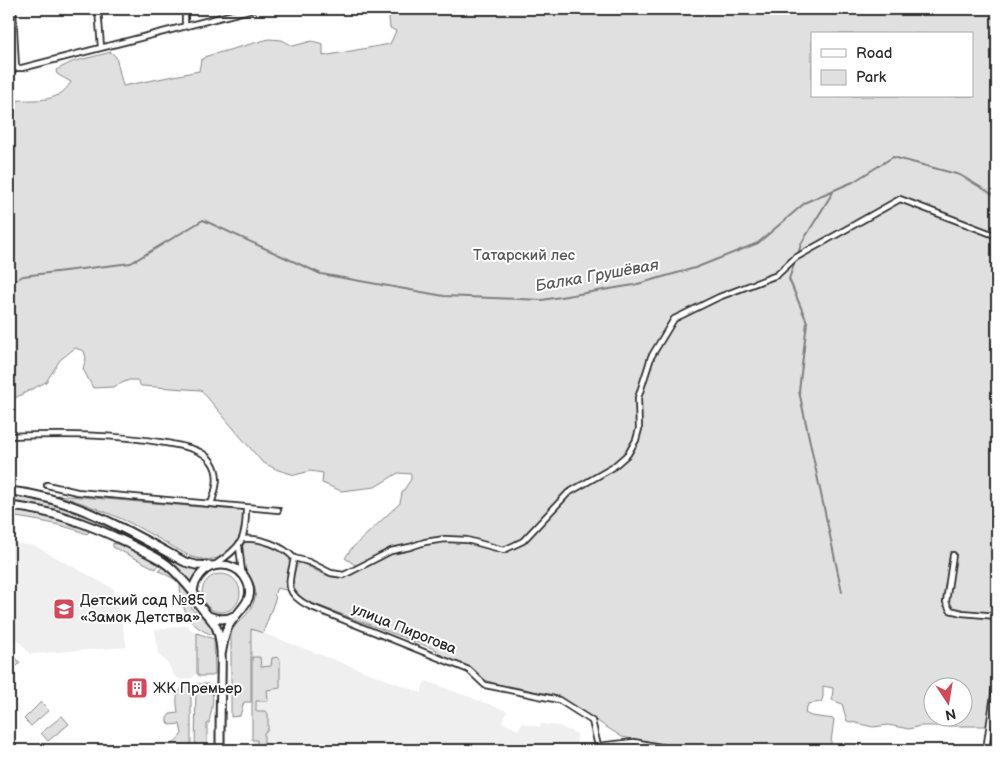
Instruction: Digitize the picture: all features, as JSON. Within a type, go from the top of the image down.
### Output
[{"type":"main road","points":[[9,491],[72,505],[100,517],[185,562],[196,565],[232,566],[243,575],[249,590],[246,606],[228,628],[221,654]]},
{"type":"main road","points":[[9,506],[41,510],[97,528],[163,561],[176,572],[194,593],[198,606],[216,627],[221,654],[220,750]]},
{"type":"main road","points":[[194,593],[200,575],[213,566]]},
{"type":"main road","points":[[208,616],[216,619],[225,619],[241,612]]},
{"type":"street","points":[[13,9],[16,68]]},
{"type":"street","points":[[98,9],[101,47]]},
{"type":"street","points":[[184,9],[185,26]]},
{"type":"street","points":[[9,72],[16,68],[252,9]]},
{"type":"street","points":[[243,539],[250,538],[264,541],[285,551],[294,558],[309,562],[324,570],[344,575],[390,551],[425,542],[445,539],[467,540],[504,550],[510,548],[523,541],[568,493],[612,468],[628,454],[636,440],[639,428],[638,398],[649,362],[674,320],[719,297],[777,275],[795,258],[900,199],[997,236]]},
{"type":"street","points":[[9,436],[61,434],[113,436],[137,438],[190,448],[203,453],[211,459],[217,470],[217,487],[212,504]]},
{"type":"street","points":[[47,486],[77,492],[278,510]]},
{"type":"street","points":[[213,566],[239,546],[243,539],[246,525],[246,508]]},
{"type":"street","points":[[239,546],[243,575]]},
{"type":"street","points":[[953,555],[946,602],[950,610],[997,616]]},
{"type":"street","name":"улица Пирогова","points":[[294,558],[289,587],[297,600],[469,670],[485,685],[559,700],[592,720],[596,748]]},
{"type":"street","points":[[986,750],[997,674]]},
{"type":"street","points":[[596,748],[634,742],[676,750]]},
{"type":"shaded area","name":"Детский сад №85 «Замок Детства»","points":[[9,542],[35,546],[114,589],[127,647],[30,654],[9,629]]},
{"type":"shaded area","points":[[189,625],[189,628],[197,633],[197,673],[192,678],[182,680],[175,677],[168,664],[158,654],[155,630]]},
{"type":"shaded area","points":[[252,629],[422,693],[422,687],[426,681],[507,711],[502,722],[518,730],[522,723],[540,727],[541,724],[559,726],[577,734],[576,750],[252,750]]},
{"type":"green space","name":"Татарский лес","points":[[388,9],[997,9],[997,726],[974,726],[974,676],[924,676],[924,726],[909,729],[888,725],[873,727],[847,721],[842,704],[832,700],[833,688],[823,686],[821,702],[808,704],[805,713],[811,716],[834,719],[830,750],[691,750],[622,737],[558,696],[496,684],[485,680],[473,669],[436,653],[437,650],[309,602],[298,594],[293,580],[299,562],[323,574],[337,578],[352,574],[361,569],[345,558],[351,549],[400,503],[402,493],[411,479],[411,474],[398,473],[375,487],[341,491],[322,483],[323,473],[310,471],[295,475],[278,470],[262,462],[201,390],[141,386],[137,380],[129,380],[113,387],[93,388],[83,369],[86,358],[84,351],[75,348],[60,360],[46,382],[9,401],[9,101],[43,99],[59,95],[71,82],[57,74],[56,70],[72,62],[111,52],[116,57],[123,86],[199,71],[201,60],[207,56],[269,39],[282,40],[293,46],[312,41],[323,44],[323,56],[390,44],[396,31],[390,28]]},
{"type":"green space","points":[[9,494],[53,502],[93,517],[188,566],[198,569],[190,582],[179,569],[153,551],[106,528],[60,511],[9,502]]},
{"type":"green space","points":[[57,495],[236,510],[243,515],[242,526],[240,536],[229,551],[213,559],[203,559],[192,557],[114,516]]},
{"type":"green space","points":[[9,510],[62,518],[72,521],[89,532],[87,534],[58,525],[9,516]]},
{"type":"green space","points":[[246,541],[265,543],[290,555],[292,563],[287,588],[286,590],[277,588],[274,595],[276,597],[263,633],[251,629],[251,702],[244,702],[240,716],[231,717],[231,632],[249,611],[255,595],[254,584],[243,564],[241,556],[241,548]]},
{"type":"green space","points":[[113,543],[132,549],[159,563],[156,569],[113,547]]},
{"type":"green space","points":[[163,565],[187,588],[192,609],[211,625],[214,635],[205,632],[192,622],[184,608],[180,582],[159,571]]},
{"type":"green space","points":[[221,574],[234,580],[240,593],[234,606],[221,612],[208,606],[202,593],[208,580]]},
{"type":"green space","points":[[197,633],[214,639],[215,674],[212,676],[199,676],[197,673]]},
{"type":"green space","points":[[9,649],[20,663],[9,674]]},
{"type":"green space","points":[[252,657],[260,657],[261,667],[271,666],[272,658],[278,657],[280,660],[280,688],[267,690],[268,701],[256,701],[256,711],[266,711],[268,714],[268,730],[264,733],[264,742],[260,746],[257,746],[257,740],[252,740]]},
{"type":"green space","points":[[191,684],[191,744],[188,750],[167,750],[182,734],[180,724],[170,725],[167,722],[167,718],[170,714],[178,713],[177,699],[179,692],[184,687],[183,685]]},
{"type":"green space","points":[[196,684],[208,684],[213,698],[209,723],[207,724],[207,750],[195,750]]},
{"type":"green space","points":[[41,702],[49,710],[31,726],[24,719]]},
{"type":"green space","points":[[62,716],[69,724],[48,741],[41,733]]},
{"type":"waterway","name":"Балка Грушёвая","points":[[9,284],[23,276],[131,263],[203,220],[321,274],[444,296],[542,300],[634,285],[695,268],[758,243],[806,202],[853,182],[893,157],[960,175],[997,197]]},
{"type":"waterway","points":[[798,255],[801,244],[833,192]]},
{"type":"waterway","points":[[796,259],[789,279],[807,322],[799,391],[842,592]]},
{"type":"place","name":"Детский сад №85 «Замок Детства»","points":[[64,609]]},
{"type":"place","name":"ЖК Премьер","points":[[137,688]]}]
